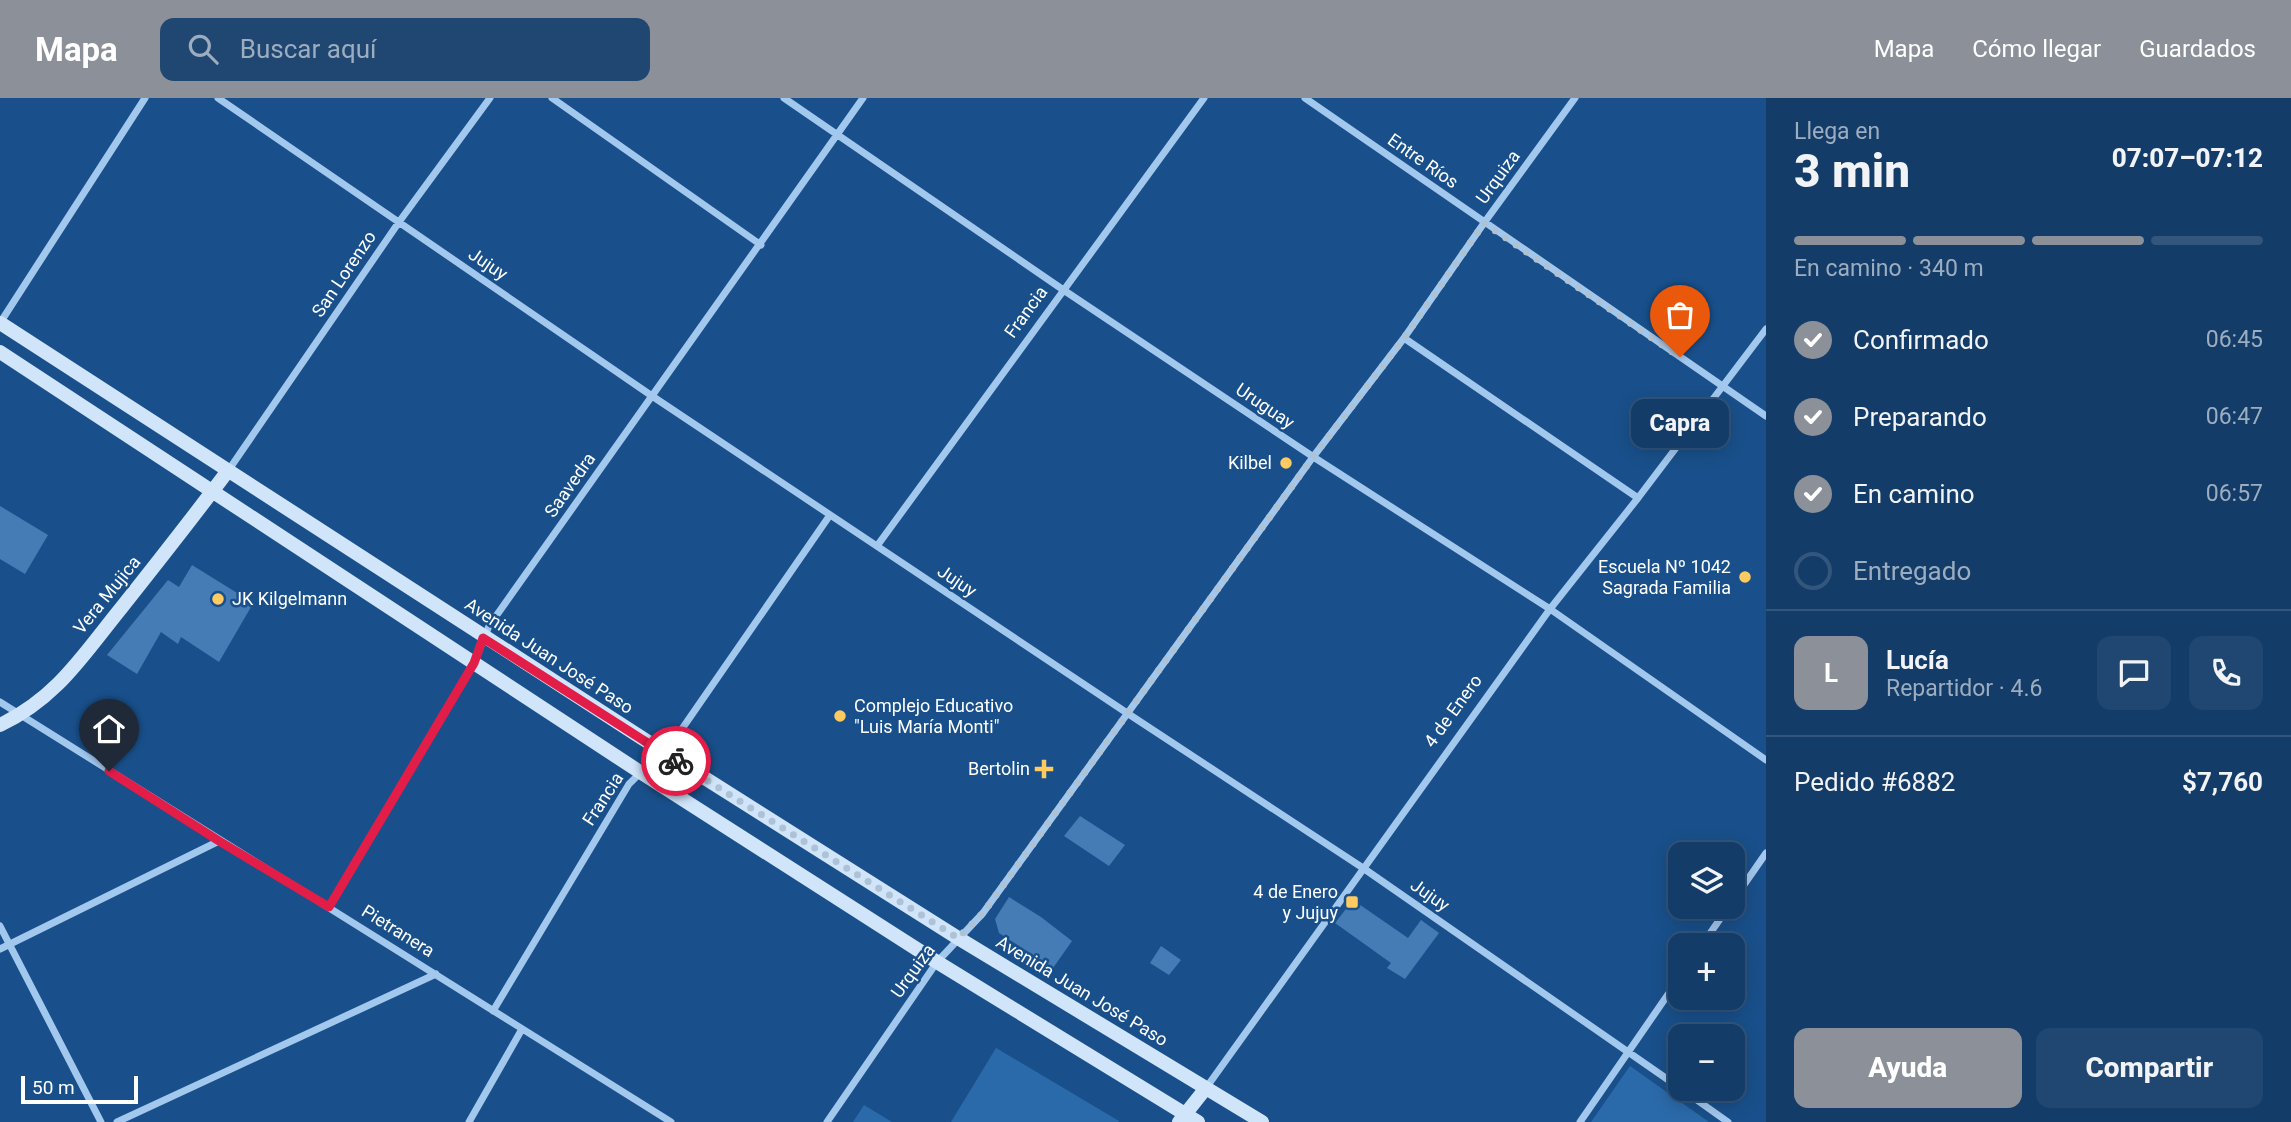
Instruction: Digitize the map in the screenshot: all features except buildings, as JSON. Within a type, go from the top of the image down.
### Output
[{"type":"main road","name":"Avenida Juan José Paso","points":[[0,323],[483,638],[958,938],[1262,1122]]},
{"type":"main road","points":[[0,352],[640,772],[1182,1118],[1198,1122]]},
{"type":"main road","name":"Vera Mujica","points":[[0,725],[21,715],[59,685],[227,472]]},
{"type":"main road","name":"4 de Enero","points":[[1182,1118],[1206,1088]]},
{"type":"street","points":[[0,323],[145,98]]},
{"type":"street","name":"Jujuy","points":[[218,98],[652,396],[1363,868],[1668,1080]]},
{"type":"street","name":"San Lorenzo","points":[[227,472],[399,222],[490,98]]},
{"type":"street","points":[[552,98],[761,245]]},
{"type":"street","name":"Uruguay","points":[[784,98],[1313,457],[1550,610],[1766,760]]},
{"type":"street","name":"Saavedra","points":[[329,907],[474,663],[489,626],[863,98]]},
{"type":"street","name":"Francia","points":[[877,546],[1204,98]]},
{"type":"street","name":"Entre Ríos","points":[[1305,98],[1766,416]]},
{"type":"street","name":"Urquiza","points":[[827,1122],[937,962],[983,913],[1313,457],[1404,338],[1575,98]]},
{"type":"street","name":"4 de Enero","points":[[1206,1088],[1550,610],[1639,498],[1766,329]]},
{"type":"street","points":[[1404,338],[1639,498]]},
{"type":"street","name":"Francia","points":[[493,1011],[629,784],[675,739],[830,515]]},
{"type":"street","name":"Pietranera","points":[[0,702],[671,1122]]},
{"type":"street","points":[[0,949],[219,841]]},
{"type":"street","points":[[1745,883],[1766,853]]},
{"type":"street","points":[[0,926],[101,1122]]},
{"type":"street","points":[[117,1122],[436,974]]},
{"type":"street","points":[[1580,1122],[1668,994]]},
{"type":"street","points":[[469,1122],[522,1029]]},
{"type":"street","name":"Jujuy","points":[[1698,1101],[1728,1122]]},
{"type":"shaded area","points":[[996,1048],[1119,1121],[951,1122]]},
{"type":"shaded area","points":[[1630,1066],[1668,1093],[1668,1101],[1679,1101],[1709,1122],[1591,1122]]},
{"type":"shaded area","points":[[864,1105],[892,1122],[853,1122]]},
{"type":"way so far","points":[[676,761],[958,938],[983,913],[1313,457],[1404,338],[1484,223],[1680,357]]},
{"type":"place","name":"Capra","points":[[1680,357]]},
{"type":"place","name":"Kilbel","points":[[1286,463]]},
{"type":"place","name":"Escuela Nº 1042 Sagrada Familia","points":[[1745,577]]},
{"type":"place","name":"JK Kilgelmann","points":[[218,599]]},
{"type":"place","name":"Complejo Educativo \"Luis María Monti\"","points":[[840,716]]},
{"type":"place","name":"Bertolin","points":[[1044,769]]},
{"type":"place","name":"4 de Enero y Jujuy","points":[[1352,902]]},
{"type":"route","points":[[109,771],[329,907],[474,663],[483,638],[676,761]]}]
